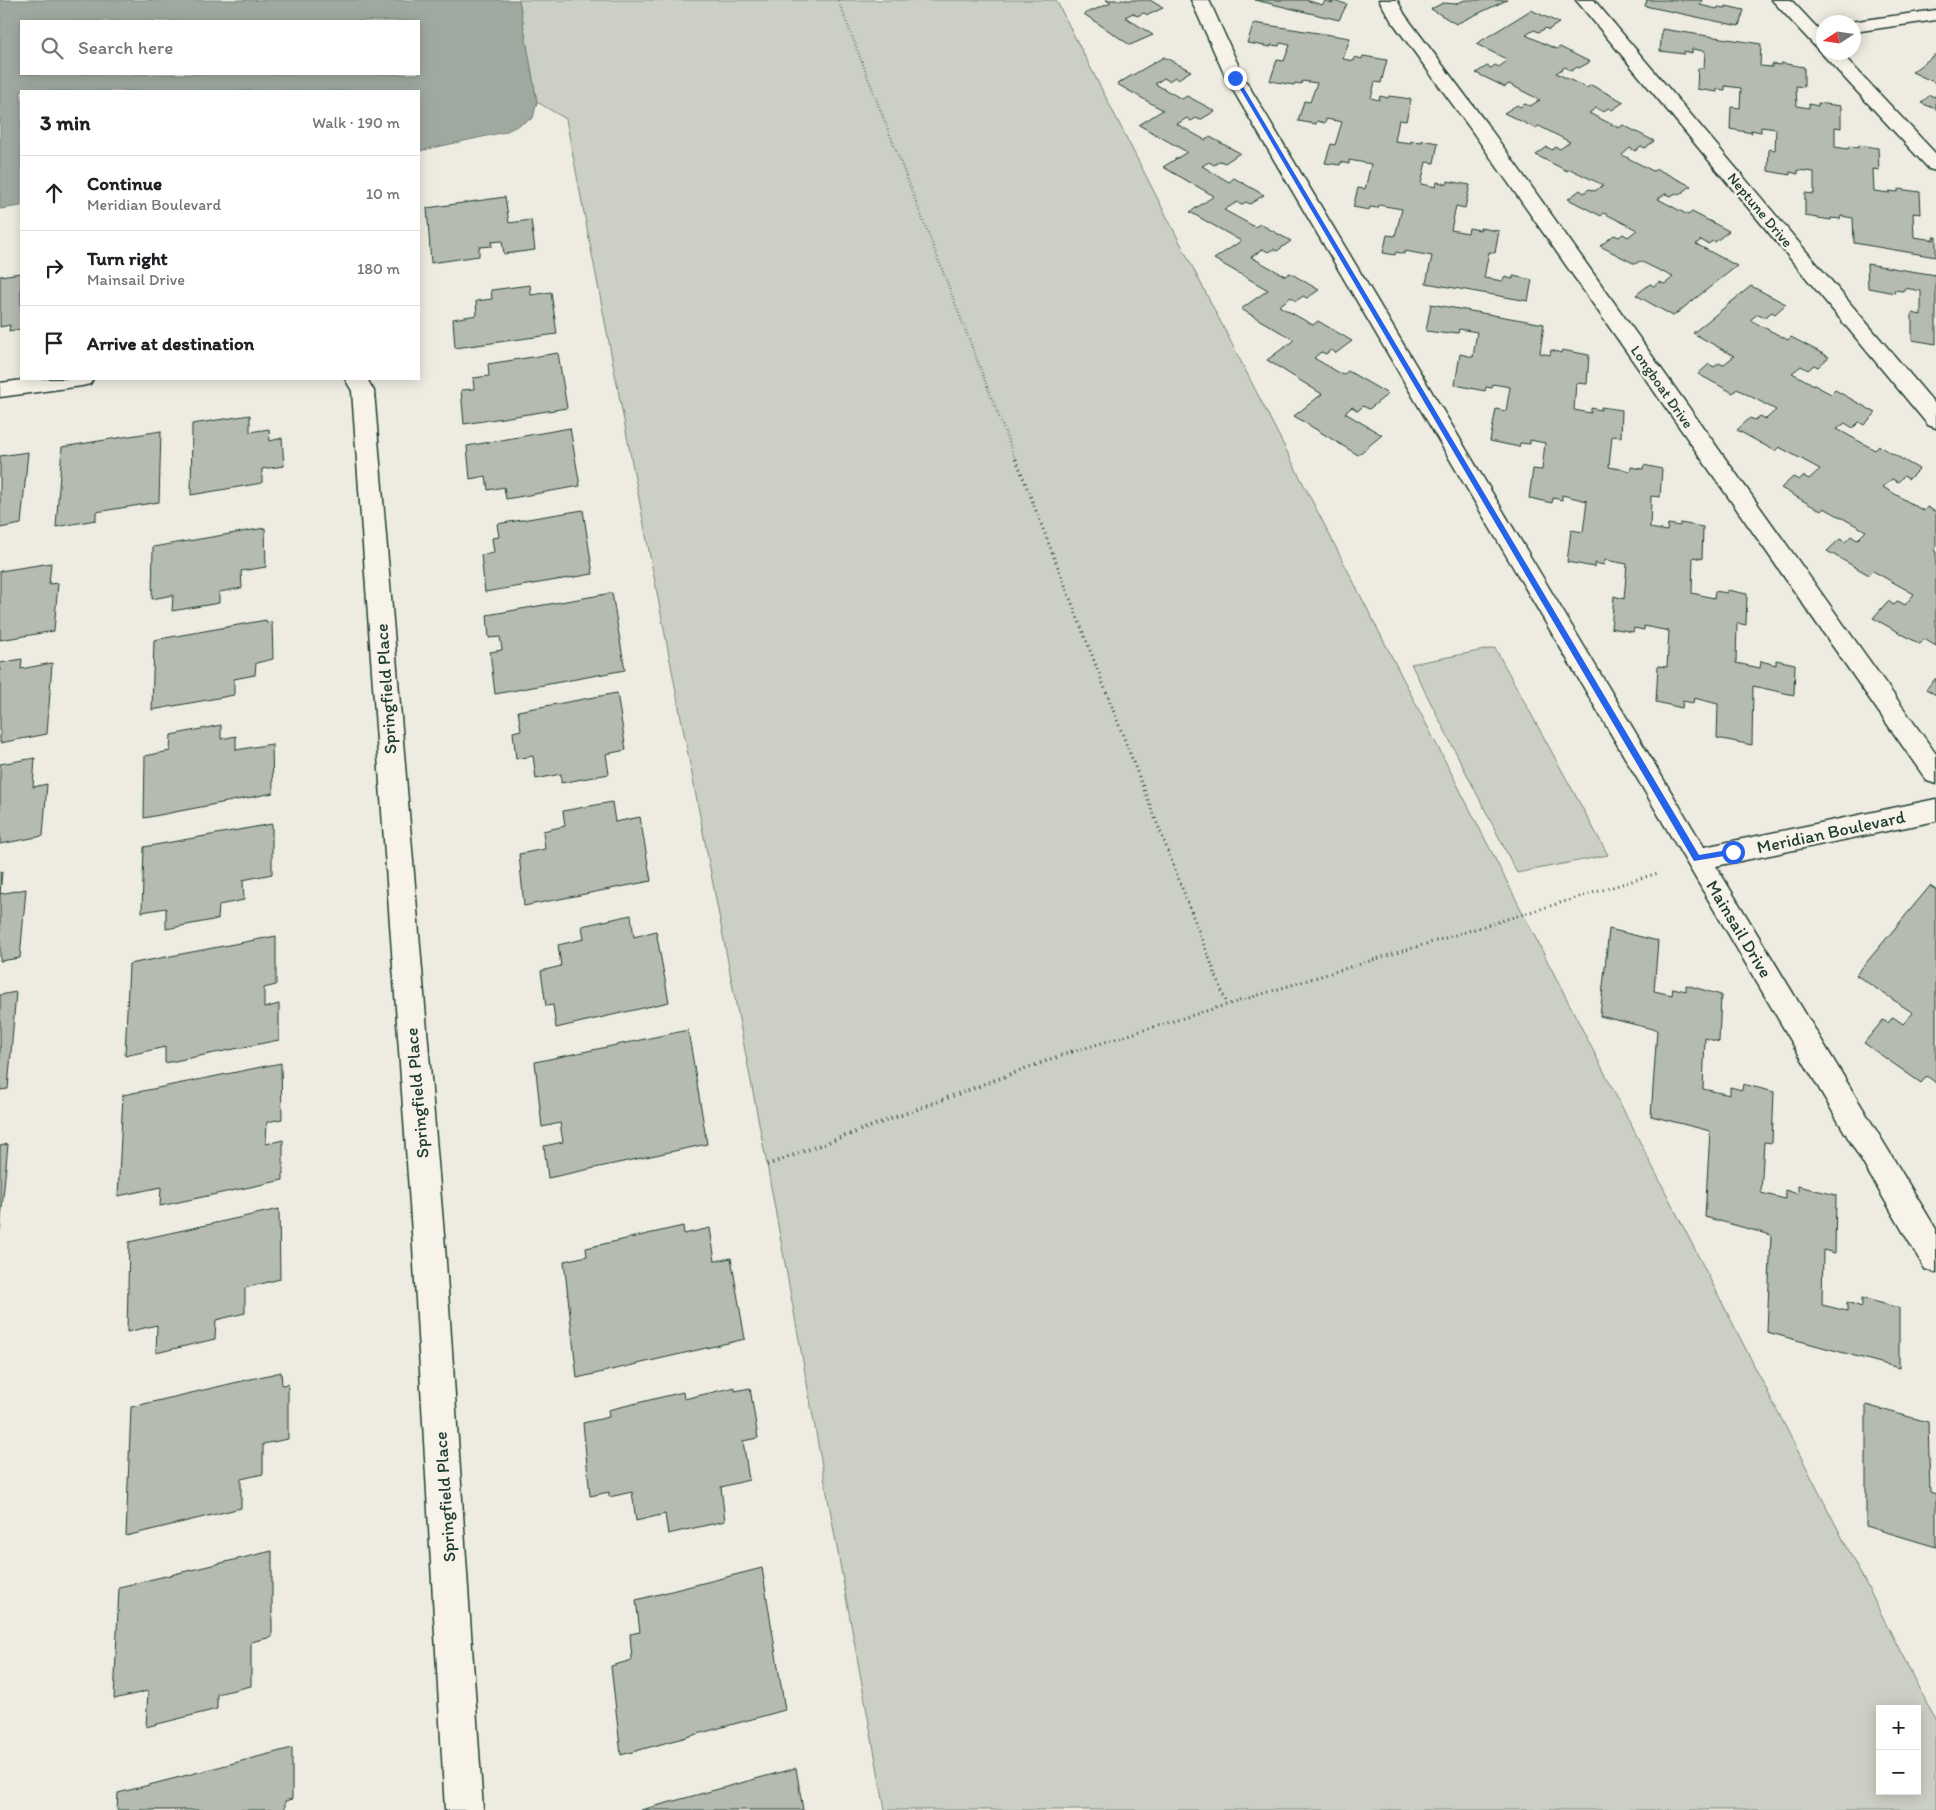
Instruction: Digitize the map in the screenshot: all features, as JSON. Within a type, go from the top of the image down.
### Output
[{"type":"street","name":"Mainsail Drive","points":[[1200,0],[1235,78],[1697,859],[1936,1258]]},
{"type":"street","name":"Longboat Drive","points":[[1388,0],[1397,16],[1479,127],[1936,774]]},
{"type":"street","name":"Neptune Drive","points":[[1585,0],[1936,420]]},
{"type":"street","points":[[1781,0],[1816,31]]},
{"type":"street","points":[[1861,26],[1936,15]]},
{"type":"street","points":[[1838,60],[1936,165]]},
{"type":"street","points":[[0,390],[75,380]]},
{"type":"street","name":"Springfield Place","points":[[357,380],[363,391],[429,1246],[464,1810]]},
{"type":"street","name":"Meridian Boulevard","points":[[1697,859],[1936,810]]},
{"type":"path","points":[[838,0],[1227,1004]]},
{"type":"path","points":[[766,1165],[1070,1052],[1666,870]]},
{"type":"shaded area","points":[[0,0],[519,0],[537,102],[533,118],[505,132],[420,151],[420,90],[20,90],[20,206],[0,209]]},
{"type":"shaded area","points":[[519,0],[1056,0],[1936,1721],[1936,1810],[885,1810],[767,1165],[566,119],[537,102]]},
{"type":"shaded area","points":[[1495,648],[1608,855],[1517,873],[1411,664]]},
{"type":"building","points":[[1106,0],[1150,0],[1163,8],[1148,15],[1144,13],[1137,16],[1133,13],[1125,17],[1153,35],[1130,45],[1084,14],[1111,3]]},
{"type":"building","points":[[1255,0],[1306,0],[1322,5],[1325,1],[1333,3],[1333,1],[1347,4],[1339,20]]},
{"type":"building","points":[[1465,0],[1507,0],[1456,24],[1431,9],[1443,3],[1455,4]]},
{"type":"building","points":[[1647,0],[1702,0],[1700,5],[1717,9],[1718,7],[1726,8],[1726,6],[1744,10],[1739,26],[1645,6]]},
{"type":"building","points":[[1531,10],[1559,23],[1548,30],[1546,28],[1539,32],[1534,30],[1526,35],[1556,49],[1560,47],[1590,62],[1571,71],[1565,67],[1556,73],[1587,88],[1591,85],[1624,102],[1612,110],[1608,108],[1603,112],[1596,108],[1589,113],[1619,128],[1623,125],[1654,141],[1645,148],[1641,146],[1635,151],[1630,148],[1622,155],[1653,171],[1657,169],[1691,186],[1679,195],[1676,193],[1671,196],[1665,194],[1658,199],[1688,215],[1692,212],[1729,231],[1715,242],[1713,241],[1708,244],[1701,240],[1696,244],[1737,266],[1673,316],[1636,295],[1650,284],[1654,286],[1659,282],[1665,284],[1673,277],[1640,261],[1635,264],[1600,246],[1614,235],[1619,237],[1623,234],[1628,237],[1637,230],[1604,213],[1601,216],[1568,199],[1580,190],[1584,193],[1589,189],[1595,191],[1603,185],[1570,169],[1567,171],[1536,155],[1547,147],[1552,150],[1556,147],[1560,149],[1570,142],[1539,126],[1535,128],[1504,113],[1517,105],[1520,107],[1525,104],[1530,106],[1540,100],[1509,84],[1505,87],[1476,73],[1487,66],[1491,68],[1495,65],[1499,67],[1508,60],[1476,44]]},
{"type":"building","points":[[1254,23],[1350,38],[1343,59],[1354,61],[1355,57],[1362,59],[1363,56],[1387,60],[1381,83],[1375,82],[1371,98],[1379,100],[1380,96],[1388,98],[1389,96],[1411,99],[1406,121],[1399,120],[1395,141],[1411,143],[1411,141],[1422,142],[1422,140],[1438,143],[1434,163],[1426,162],[1421,184],[1436,187],[1437,182],[1447,184],[1448,181],[1470,185],[1465,208],[1456,206],[1451,230],[1468,233],[1469,228],[1499,231],[1495,253],[1489,252],[1484,278],[1503,281],[1504,277],[1513,279],[1513,276],[1532,280],[1528,301],[1426,283],[1432,256],[1405,251],[1404,254],[1396,252],[1395,255],[1383,253],[1387,235],[1395,236],[1402,209],[1379,205],[1378,208],[1370,207],[1369,210],[1353,207],[1358,188],[1365,189],[1371,164],[1349,160],[1349,164],[1341,162],[1340,165],[1325,163],[1331,144],[1335,145],[1342,122],[1326,119],[1325,123],[1317,121],[1316,124],[1298,121],[1304,101],[1310,102],[1317,83],[1302,81],[1301,84],[1295,83],[1294,85],[1270,81],[1277,60],[1284,61],[1290,45],[1280,43],[1279,46],[1271,45],[1271,47],[1247,43]]},
{"type":"building","points":[[1662,29],[1761,44],[1760,66],[1772,67],[1772,64],[1781,65],[1781,63],[1804,67],[1804,87],[1796,86],[1797,106],[1809,108],[1809,104],[1818,106],[1818,103],[1841,106],[1841,128],[1835,127],[1835,147],[1848,149],[1849,146],[1858,148],[1859,145],[1878,148],[1879,170],[1873,169],[1874,191],[1890,193],[1889,191],[1898,192],[1898,189],[1920,192],[1921,214],[1913,213],[1914,237],[1934,240],[1933,237],[1936,237],[1936,257],[1854,243],[1853,218],[1841,216],[1840,219],[1831,218],[1831,220],[1805,216],[1805,193],[1814,194],[1814,172],[1798,170],[1798,174],[1790,172],[1790,175],[1768,171],[1769,149],[1775,150],[1776,129],[1761,127],[1761,132],[1751,130],[1752,133],[1730,129],[1731,107],[1740,108],[1741,88],[1725,86],[1725,90],[1717,89],[1717,92],[1697,89],[1698,68],[1704,68],[1705,51],[1692,49],[1692,53],[1684,51],[1684,54],[1660,51]]},
{"type":"building","points":[[1936,54],[1936,83],[1912,72]]},
{"type":"building","points":[[1164,57],[1191,71],[1178,79],[1175,77],[1169,81],[1164,78],[1155,84],[1182,99],[1187,96],[1215,111],[1200,120],[1196,118],[1191,121],[1187,118],[1177,124],[1205,140],[1210,137],[1240,153],[1225,163],[1220,161],[1214,165],[1209,162],[1202,166],[1229,182],[1234,178],[1264,195],[1250,204],[1246,202],[1241,205],[1237,202],[1224,210],[1255,227],[1260,224],[1291,241],[1277,251],[1274,249],[1268,252],[1263,249],[1251,257],[1285,276],[1290,273],[1319,290],[1307,298],[1303,296],[1296,301],[1291,297],[1279,306],[1313,325],[1318,321],[1352,341],[1336,353],[1331,350],[1326,354],[1321,352],[1314,358],[1343,375],[1348,371],[1388,394],[1369,409],[1363,406],[1358,411],[1352,407],[1345,413],[1382,435],[1358,455],[1294,416],[1322,394],[1267,360],[1294,340],[1241,309],[1268,290],[1214,259],[1241,241],[1190,212],[1214,196],[1163,167],[1187,152],[1139,125],[1163,110],[1117,84]]},
{"type":"building","points":[[1930,95],[1934,97],[1936,95],[1936,109],[1921,103]]},
{"type":"building","points":[[505,197],[509,223],[531,220],[535,250],[504,254],[502,241],[491,242],[492,246],[479,247],[479,256],[431,263],[427,208]]},
{"type":"building","points":[[1867,264],[1936,275],[1936,344],[1912,340],[1912,313],[1921,315],[1921,291],[1905,288],[1903,291],[1894,290],[1895,293],[1868,288]]},
{"type":"building","points":[[20,273],[20,329],[9,331],[10,325],[0,327],[0,276]]},
{"type":"building","points":[[530,285],[531,295],[551,292],[557,334],[455,348],[453,319],[477,315],[476,301],[492,299],[491,290]]},
{"type":"building","points":[[1751,286],[1786,304],[1775,314],[1772,312],[1765,317],[1758,314],[1750,320],[1788,340],[1791,337],[1829,357],[1818,367],[1814,365],[1808,370],[1801,366],[1792,373],[1831,394],[1835,390],[1876,413],[1864,425],[1859,422],[1853,428],[1845,423],[1837,429],[1875,450],[1879,446],[1919,469],[1909,479],[1904,476],[1898,482],[1892,479],[1883,487],[1924,511],[1927,507],[1936,512],[1936,548],[1934,550],[1936,552],[1936,646],[1924,639],[1920,644],[1873,618],[1888,601],[1894,605],[1898,601],[1905,605],[1914,594],[1873,571],[1869,575],[1827,551],[1840,539],[1845,542],[1851,536],[1857,540],[1866,531],[1824,508],[1821,511],[1781,488],[1793,477],[1799,480],[1803,476],[1809,479],[1820,469],[1779,447],[1775,451],[1737,430],[1750,418],[1755,420],[1760,416],[1766,419],[1776,410],[1737,389],[1733,393],[1698,374],[1709,364],[1714,367],[1719,363],[1723,365],[1734,356],[1693,333]]},
{"type":"building","points":[[1431,304],[1544,324],[1540,353],[1550,355],[1551,350],[1561,353],[1562,350],[1589,355],[1587,384],[1576,383],[1574,410],[1591,413],[1591,408],[1601,410],[1601,407],[1622,410],[1621,437],[1612,436],[1609,467],[1631,471],[1631,467],[1643,469],[1644,465],[1662,469],[1660,497],[1651,496],[1650,528],[1667,531],[1668,524],[1680,526],[1680,523],[1703,527],[1702,559],[1693,557],[1692,593],[1714,598],[1715,591],[1727,593],[1727,590],[1747,594],[1746,625],[1737,623],[1736,663],[1760,668],[1761,661],[1776,665],[1776,660],[1795,664],[1794,695],[1753,686],[1752,745],[1717,738],[1718,704],[1694,698],[1693,703],[1683,701],[1682,708],[1656,702],[1658,666],[1667,667],[1669,631],[1644,626],[1644,630],[1634,628],[1633,632],[1611,628],[1614,596],[1624,599],[1627,564],[1605,560],[1604,565],[1595,563],[1594,567],[1567,562],[1571,530],[1583,532],[1587,501],[1562,495],[1562,500],[1553,498],[1552,503],[1529,498],[1533,469],[1542,470],[1545,443],[1530,440],[1530,444],[1520,443],[1519,447],[1490,441],[1496,409],[1506,411],[1510,387],[1493,384],[1492,388],[1486,387],[1485,391],[1455,385],[1460,354],[1473,357],[1477,332],[1459,329],[1458,333],[1449,332],[1449,334],[1426,331]]},
{"type":"building","points":[[558,353],[567,408],[464,424],[461,390],[474,389],[473,378],[489,376],[488,364]]},
{"type":"building","points":[[250,415],[250,432],[269,429],[270,441],[282,438],[284,466],[262,469],[262,483],[191,495],[192,424]]},
{"type":"building","points":[[570,428],[580,486],[506,499],[504,487],[488,490],[486,476],[470,479],[467,446]]},
{"type":"building","points":[[161,431],[159,502],[96,512],[96,520],[56,527],[62,447]]},
{"type":"building","points":[[28,452],[21,524],[0,528],[0,456]]},
{"type":"building","points":[[583,510],[593,574],[485,592],[481,555],[494,553],[492,538],[499,537],[497,524]]},
{"type":"building","points":[[265,528],[266,567],[241,571],[242,588],[219,592],[219,603],[172,611],[173,595],[152,599],[153,547]]},
{"type":"building","points":[[51,563],[49,584],[58,583],[54,631],[0,640],[0,571]]},
{"type":"building","points":[[612,593],[625,670],[495,694],[490,652],[502,650],[500,637],[489,638],[487,615]]},
{"type":"building","points":[[266,620],[266,623],[272,622],[273,659],[256,663],[255,675],[234,679],[234,695],[152,710],[154,640]]},
{"type":"building","points":[[22,659],[21,669],[52,663],[47,734],[0,743],[0,663]]},
{"type":"building","points":[[1936,678],[1936,695],[1926,689]]},
{"type":"building","points":[[617,693],[626,750],[606,754],[609,774],[561,783],[561,774],[536,779],[533,756],[516,759],[513,732],[521,730],[518,711]]},
{"type":"building","points":[[221,725],[221,739],[236,736],[236,750],[272,744],[273,793],[144,818],[145,756],[170,751],[171,735]]},
{"type":"building","points":[[35,758],[33,787],[47,784],[43,836],[0,844],[0,764]]},
{"type":"building","points":[[612,802],[615,822],[640,817],[651,881],[524,906],[519,854],[545,849],[543,831],[565,826],[563,811]]},
{"type":"building","points":[[272,824],[272,874],[243,880],[244,900],[219,905],[218,919],[166,929],[166,908],[142,912],[144,847]]},
{"type":"building","points":[[0,872],[2,872],[0,894]]},
{"type":"building","points":[[1930,886],[1936,890],[1936,1083],[1927,1076],[1921,1083],[1864,1043],[1883,1020],[1888,1023],[1893,1017],[1903,1024],[1913,1013],[1856,975]]},
{"type":"building","points":[[26,889],[20,958],[0,961],[0,894]]},
{"type":"building","points":[[631,915],[634,937],[656,931],[669,1002],[556,1028],[553,1005],[546,1006],[541,971],[561,966],[558,945],[584,939],[582,926]]},
{"type":"building","points":[[1609,929],[1658,941],[1654,991],[1672,995],[1673,988],[1686,991],[1686,985],[1721,995],[1719,1042],[1705,1038],[1703,1089],[1730,1095],[1730,1087],[1742,1090],[1743,1084],[1774,1092],[1772,1143],[1764,1142],[1761,1193],[1785,1199],[1785,1190],[1798,1194],[1798,1186],[1836,1195],[1835,1253],[1823,1250],[1822,1305],[1847,1311],[1847,1302],[1862,1307],[1862,1298],[1899,1308],[1899,1368],[1767,1332],[1771,1235],[1705,1217],[1710,1131],[1651,1116],[1657,1030],[1600,1016]]},
{"type":"building","points":[[276,936],[276,985],[264,988],[264,1008],[279,1004],[279,1040],[165,1063],[165,1047],[125,1056],[129,964]]},
{"type":"building","points":[[16,992],[8,1089],[0,1090],[0,995]]},
{"type":"building","points":[[688,1030],[707,1144],[548,1178],[544,1146],[563,1142],[560,1123],[542,1127],[535,1062]]},
{"type":"building","points":[[281,1063],[282,1119],[267,1122],[266,1144],[283,1140],[283,1180],[160,1206],[161,1187],[118,1196],[123,1095]]},
{"type":"building","points":[[8,1144],[0,1230],[0,1146]]},
{"type":"building","points":[[279,1209],[280,1279],[245,1288],[245,1313],[216,1320],[215,1339],[156,1353],[157,1325],[127,1332],[129,1242]]},
{"type":"building","points":[[683,1226],[684,1234],[710,1228],[715,1261],[731,1258],[745,1339],[577,1378],[564,1261],[587,1256],[586,1248]]},
{"type":"building","points":[[281,1372],[282,1385],[288,1384],[288,1439],[263,1444],[263,1474],[241,1479],[241,1508],[126,1536],[131,1407]]},
{"type":"building","points":[[735,1387],[735,1391],[750,1388],[758,1438],[743,1441],[749,1480],[721,1487],[725,1521],[668,1534],[665,1514],[636,1521],[632,1492],[609,1497],[609,1492],[590,1496],[583,1423],[609,1417],[608,1410],[683,1392],[684,1399]]},
{"type":"building","points":[[1866,1405],[1928,1422],[1930,1492],[1936,1494],[1936,1547],[1866,1526]]},
{"type":"building","points":[[272,1551],[272,1637],[251,1642],[251,1686],[217,1694],[217,1709],[146,1727],[148,1691],[114,1699],[119,1587]]},
{"type":"building","points":[[762,1568],[785,1710],[621,1755],[611,1666],[632,1660],[630,1634],[640,1632],[636,1600]]},
{"type":"building","points":[[292,1748],[292,1799],[285,1801],[285,1810],[117,1810],[118,1793]]},
{"type":"building","points":[[796,1768],[803,1810],[641,1810]]},
{"type":"route","points":[[1235,78],[1697,859],[1733,852]]}]
